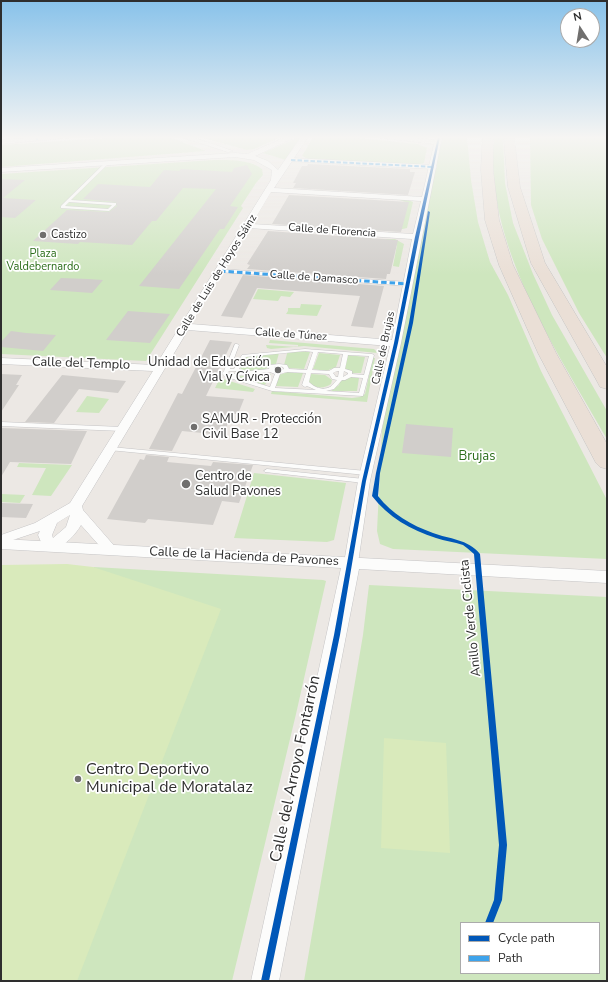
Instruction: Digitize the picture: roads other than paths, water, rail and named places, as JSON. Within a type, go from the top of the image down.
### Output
[{"type":"highway","points":[[478,183],[479,194],[490,207]]},
{"type":"highway","points":[[488,183],[490,207],[494,228],[509,271],[547,354],[607,463]]},
{"type":"highway","points":[[514,183],[538,263],[607,384]]},
{"type":"street","name":"Calle de Brujas","points":[[351,563],[365,477],[396,343],[417,237],[430,183]]},
{"type":"street","points":[[272,185],[426,199]]},
{"type":"street","name":"Calle de Luis de Hoyos Sáinz","points":[[49,546],[64,537],[73,528],[77,510],[122,429],[161,368],[272,185]]},
{"type":"street","name":"Calle de Florencia","points":[[248,226],[417,237]]},
{"type":"street","name":"Calle de Damasco","points":[[220,271],[408,284]]},
{"type":"street","name":"Calle de Túnez","points":[[185,327],[396,343]]},
{"type":"street","name":"Calle del Templo","points":[[1,361],[161,368]]},
{"type":"street","points":[[77,510],[96,535],[110,549]]},
{"type":"street","name":"Calle de Luis de Hoyos Sáinz","points":[[1,540],[16,536],[77,510]]},
{"type":"street","points":[[49,546],[45,536],[51,521]]},
{"type":"street","name":"Calle de la Hacienda de Pavones","points":[[1,544],[606,577]]},
{"type":"street","name":"Calle del Arroyo Fontarrón","points":[[265,981],[351,563]]},
{"type":"lane","points":[[69,201],[115,204],[109,210],[62,207],[88,183]]},
{"type":"lane","points":[[232,377],[238,372],[244,356],[305,350],[372,355],[361,395],[272,389],[225,375],[224,373],[236,345]]},
{"type":"lane","points":[[304,391],[316,351]]},
{"type":"lane","points":[[281,365],[286,352]]},
{"type":"lane","points":[[306,382],[309,386],[316,390],[332,388],[340,379],[346,353]]},
{"type":"lane","points":[[271,370],[272,366],[281,365],[285,366],[286,370]]},
{"type":"lane","points":[[226,370],[238,372],[271,370],[278,373],[286,370],[330,373],[333,370],[342,369],[348,371],[350,376]]},
{"type":"lane","points":[[272,389],[278,373]]},
{"type":"lane","points":[[330,373],[334,378],[340,379],[350,376],[366,377]]},
{"type":"lane","points":[[1,424],[122,429]]},
{"type":"lane","points":[[111,449],[365,477]]},
{"type":"lane","points":[[267,471],[365,477]]},
{"type":"place","name":"Castizo","points":[[43,235]]},
{"type":"place","name":"Unidad de Educación Vial y Cívica","points":[[278,370]]},
{"type":"place","name":"SAMUR - Protección Civil Base 12","points":[[194,427]]},
{"type":"place","name":"Centro de Salud Pavones","points":[[186,484]]},
{"type":"place","name":"Centro Deportivo Municipal de Moratalaz","points":[[78,779]]},
{"type":"park label","name":"Plaza Valdebernardo","points":[[43,260]]},
{"type":"park label","name":"Brujas","points":[[477,457]]}]
